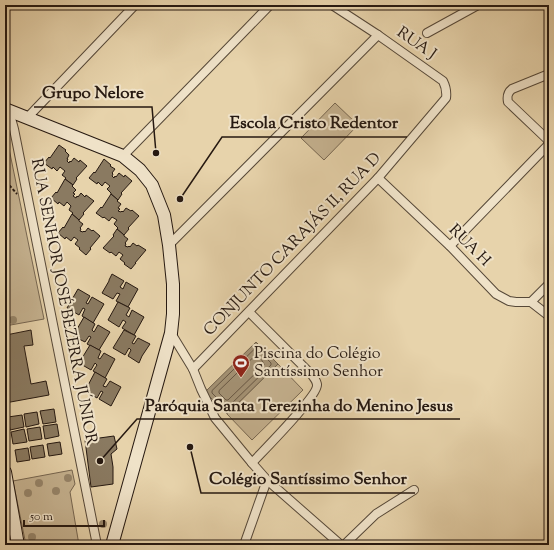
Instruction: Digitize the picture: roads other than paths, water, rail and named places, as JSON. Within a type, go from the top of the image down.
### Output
[{"type":"street","points":[[27,118],[135,5]]},
{"type":"street","points":[[123,156],[270,5]]},
{"type":"street","name":"RUA J","points":[[332,5],[378,35],[443,81]]},
{"type":"street","points":[[427,33],[478,5]]},
{"type":"street","points":[[169,245],[378,35]]},
{"type":"street","points":[[549,74],[512,89],[507,96],[508,102],[549,141]]},
{"type":"street","name":"CONJUNTO CARAJÁS II, RUA D","points":[[193,369],[378,178],[446,98],[446,86],[443,81]]},
{"type":"street","points":[[7,110],[123,156],[140,170],[152,185],[164,215],[173,284],[173,314],[171,333],[112,545]]},
{"type":"street","name":"RUA SENHOR JOSÉ BEZERRA JÚNIOR","points":[[7,110],[17,144],[97,545]]},
{"type":"street","points":[[450,246],[549,144]]},
{"type":"street","name":"RUA H","points":[[378,178],[450,246],[496,294],[509,302],[531,302]]},
{"type":"street","points":[[549,284],[531,302],[549,316]]},
{"type":"street","points":[[249,312],[312,375],[318,385],[316,391],[300,411],[252,463]]},
{"type":"street","points":[[171,333],[193,369],[215,418],[267,480],[341,545]]},
{"type":"street","points":[[5,472],[18,545]]},
{"type":"street","points":[[244,545],[267,480]]},
{"type":"street","points":[[344,545],[376,514],[414,490]]},
{"type":"water","name":"Piscina do Colégio Santíssimo Senhor","points":[[256,342],[278,364],[227,414],[205,392]]},
{"type":"place","name":"Grupo Nelore","points":[[156,153]]},
{"type":"place","name":"Escola Cristo Redentor","points":[[180,199]]},
{"type":"place","name":"Piscina do Colégio Santíssimo Senhor","points":[[241,378]]},
{"type":"place","name":"Colégio Santíssimo Senhor","points":[[190,447]]},
{"type":"place","name":"Paróquia Santa Terezinha do Menino Jesus","points":[[100,461]]}]
